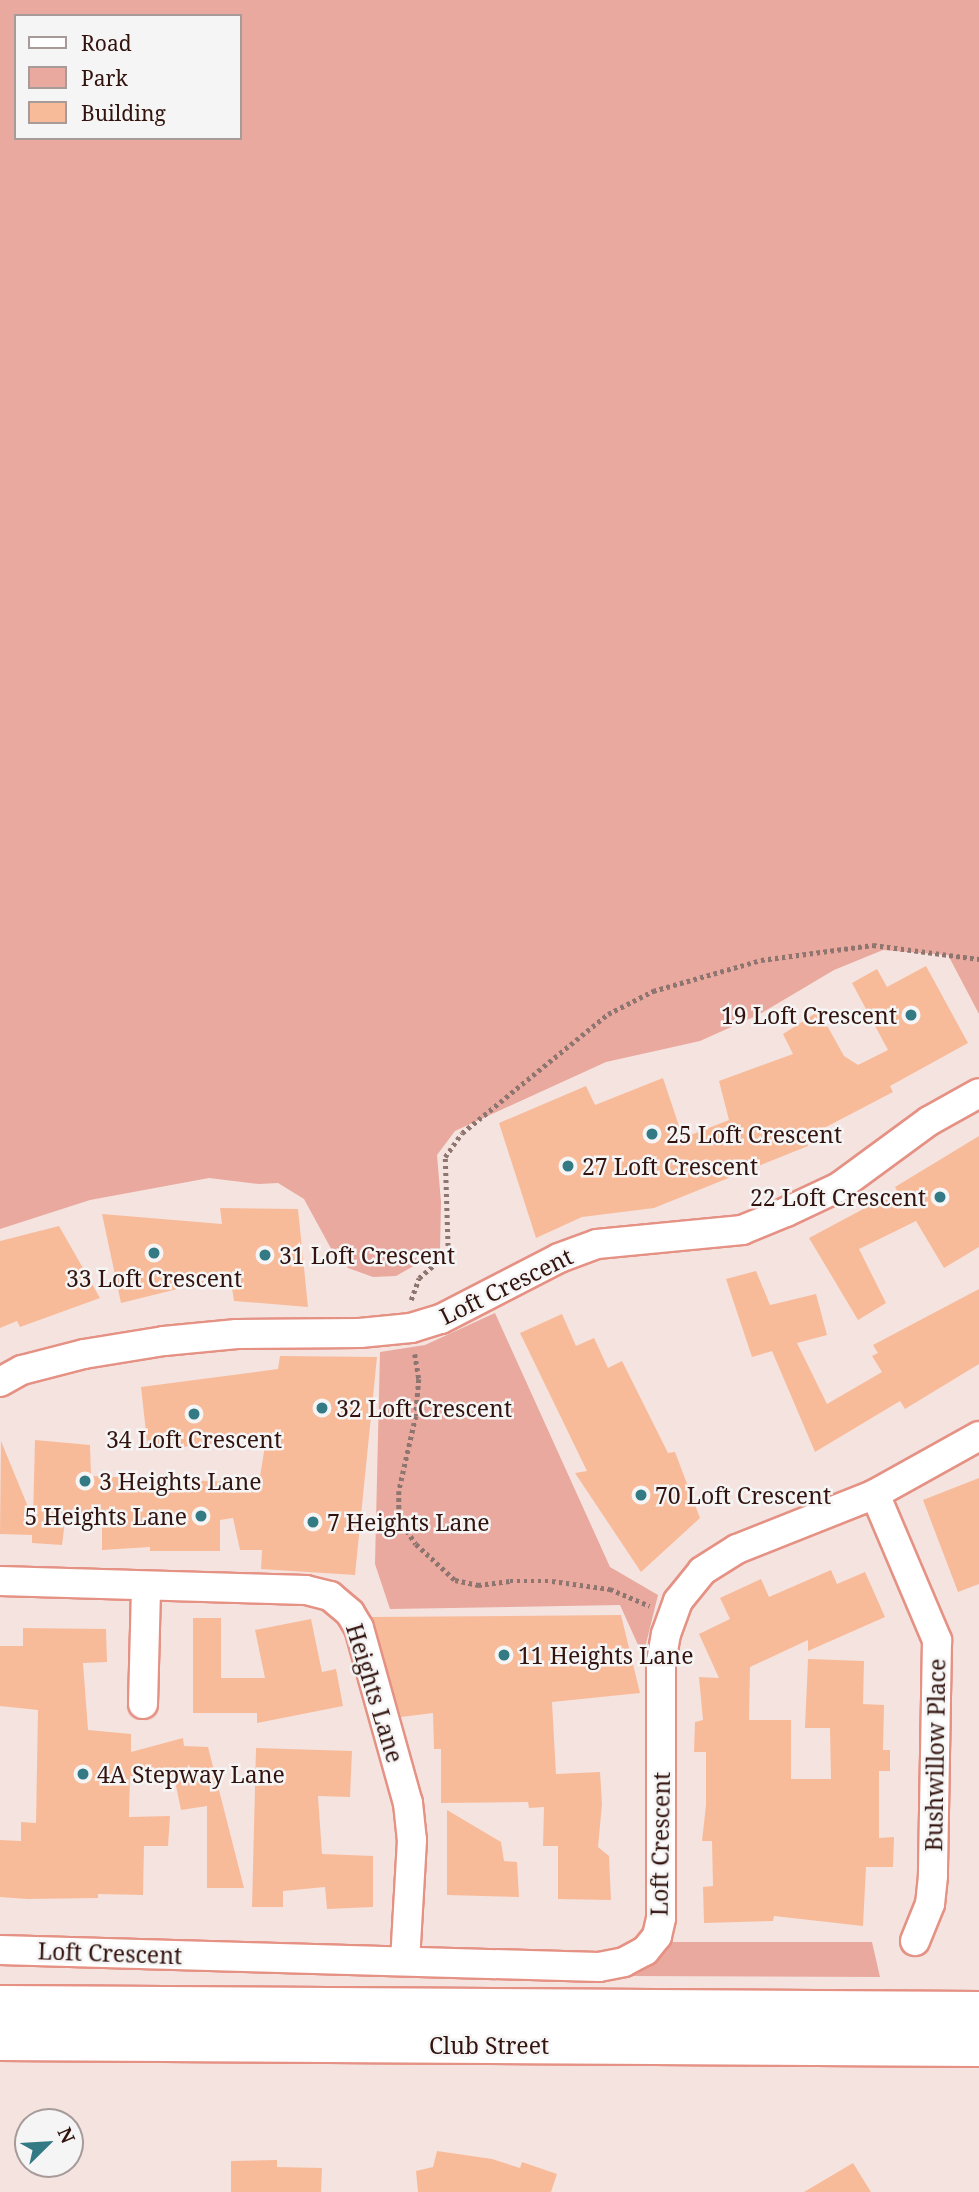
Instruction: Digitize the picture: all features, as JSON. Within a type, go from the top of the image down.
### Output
[{"type":"main road","name":"Club Street","points":[[0,2005],[979,2011]]},
{"type":"main road","name":"Club Street","points":[[0,2041],[979,2047]]},
{"type":"street","name":"Loft Crescent","points":[[0,1382],[22,1370],[84,1354],[164,1341],[237,1334],[360,1333],[411,1328],[442,1319],[559,1258],[597,1244],[742,1230],[786,1212],[839,1187],[929,1121],[979,1093]]},
{"type":"street","name":"Loft Crescent","points":[[0,1950],[599,1967],[624,1962],[645,1951],[657,1936],[661,1918],[661,1662],[666,1634],[678,1601],[702,1571],[737,1549],[875,1494],[979,1436]]},
{"type":"street","name":"Bushwillow Place","points":[[875,1494],[937,1640],[933,1876],[930,1904],[915,1941]]},
{"type":"street","name":"Heights Lane","points":[[0,1581],[306,1590],[330,1596],[350,1613],[359,1628],[408,1803],[412,1840],[405,1961]]},
{"type":"street","points":[[143,1704],[146,1587]]},
{"type":"green space","points":[[0,0],[979,0],[979,1014],[948,955],[883,950],[834,970],[758,1015],[700,1041],[606,1062],[455,1131],[437,1155],[441,1202],[440,1251],[396,1276],[373,1277],[348,1268],[334,1254],[304,1199],[278,1183],[259,1184],[209,1178],[90,1200],[0,1229]]},
{"type":"green space","points":[[495,1313],[610,1567],[658,1595],[643,1656],[620,1605],[390,1609],[375,1564],[380,1352],[425,1345]]},
{"type":"green space","points":[[663,1942],[872,1942],[880,1977],[629,1976]]},
{"type":"building","points":[[926,966],[968,1043],[890,1086],[893,1092],[805,1138],[808,1146],[654,1208],[582,1217],[536,1238],[499,1123],[586,1086],[595,1105],[663,1078],[683,1138],[729,1120],[719,1081],[793,1054],[783,1034],[819,1011],[844,1056],[858,1065],[888,1050],[852,983],[877,969],[887,987]]},
{"type":"building","points":[[979,1136],[979,1247],[944,1268],[916,1221],[859,1249],[886,1303],[858,1320],[809,1238],[897,1191],[895,1187]]},
{"type":"building","points":[[220,1208],[298,1209],[308,1307],[234,1301],[230,1276],[121,1303],[102,1214],[222,1224]]},
{"type":"building","points":[[59,1226],[100,1298],[20,1327],[17,1321],[0,1328],[0,1241]]},
{"type":"building","points":[[756,1271],[770,1305],[816,1294],[827,1335],[797,1343],[827,1404],[882,1372],[872,1356],[878,1353],[873,1345],[979,1289],[979,1364],[905,1409],[900,1401],[815,1452],[772,1351],[752,1357],[726,1279]]},
{"type":"building","points":[[562,1314],[576,1346],[594,1338],[608,1368],[622,1361],[668,1453],[675,1452],[700,1518],[641,1572],[575,1473],[587,1471],[520,1333]]},
{"type":"building","points":[[280,1356],[377,1357],[355,1575],[261,1569],[262,1550],[240,1550],[233,1518],[220,1520],[220,1551],[150,1551],[150,1547],[102,1550],[102,1515],[66,1513],[62,1545],[32,1543],[32,1535],[0,1534],[1,1441],[33,1519],[35,1440],[90,1445],[91,1476],[259,1483],[266,1439],[148,1450],[141,1387],[278,1369]]},
{"type":"building","points":[[979,1478],[979,1584],[958,1592],[923,1500]]},
{"type":"building","points":[[831,1570],[837,1584],[865,1572],[885,1617],[808,1651],[808,1640],[750,1667],[749,1720],[791,1720],[791,1779],[831,1779],[830,1728],[805,1728],[808,1659],[864,1661],[863,1704],[884,1705],[883,1750],[890,1750],[890,1771],[879,1771],[879,1838],[894,1837],[893,1867],[866,1867],[863,1926],[774,1916],[773,1921],[704,1923],[703,1887],[713,1886],[712,1841],[702,1841],[706,1805],[706,1752],[694,1752],[695,1722],[703,1720],[699,1677],[719,1678],[699,1634],[730,1619],[720,1598],[761,1579],[769,1597]]},
{"type":"building","points":[[621,1615],[640,1693],[552,1702],[556,1774],[600,1772],[602,1804],[598,1847],[609,1856],[611,1900],[558,1899],[558,1846],[543,1846],[544,1807],[529,1808],[528,1802],[441,1803],[441,1749],[434,1749],[433,1713],[401,1717],[371,1617]]},
{"type":"building","points":[[193,1618],[221,1618],[221,1678],[265,1678],[255,1630],[311,1619],[322,1672],[336,1669],[343,1706],[257,1723],[257,1713],[193,1713]]},
{"type":"building","points":[[23,1628],[106,1629],[107,1662],[83,1663],[88,1730],[131,1734],[131,1752],[183,1738],[184,1746],[208,1747],[244,1888],[207,1888],[207,1806],[181,1810],[174,1776],[130,1776],[129,1817],[170,1816],[168,1846],[144,1846],[143,1895],[98,1894],[98,1898],[28,1899],[0,1897],[0,1840],[21,1841],[21,1822],[36,1823],[38,1710],[0,1706],[0,1646],[23,1646]]},
{"type":"building","points":[[256,1748],[352,1751],[350,1797],[318,1796],[322,1854],[373,1856],[373,1907],[327,1909],[325,1887],[283,1891],[283,1907],[252,1907]]},
{"type":"building","points":[[447,1810],[501,1842],[504,1861],[517,1862],[519,1897],[447,1895]]},
{"type":"building","points":[[437,2151],[492,2159],[520,2168],[522,2162],[557,2174],[551,2192],[418,2192],[416,2171],[433,2167]]},
{"type":"building","points":[[277,2160],[277,2167],[322,2168],[321,2192],[231,2192],[231,2161]]},
{"type":"building","points":[[853,2163],[871,2192],[804,2192]]},
{"type":"place","name":"19 Loft Crescent","points":[[911,1015]]},
{"type":"place","name":"25 Loft Crescent","points":[[652,1134]]},
{"type":"place","name":"27 Loft Crescent","points":[[568,1166]]},
{"type":"place","name":"22 Loft Crescent","points":[[940,1197]]},
{"type":"place","name":"33 Loft Crescent","points":[[154,1253]]},
{"type":"place","name":"31 Loft Crescent","points":[[265,1255]]},
{"type":"place","name":"32 Loft Crescent","points":[[322,1408]]},
{"type":"place","name":"34 Loft Crescent","points":[[194,1414]]},
{"type":"place","name":"3 Heights Lane","points":[[85,1481]]},
{"type":"place","name":"70 Loft Crescent","points":[[641,1495]]},
{"type":"place","name":"5 Heights Lane","points":[[201,1516]]},
{"type":"place","name":"7 Heights Lane","points":[[313,1522]]},
{"type":"place","name":"11 Heights Lane","points":[[504,1655]]},
{"type":"place","name":"4A Stepway Lane","points":[[83,1774]]}]
